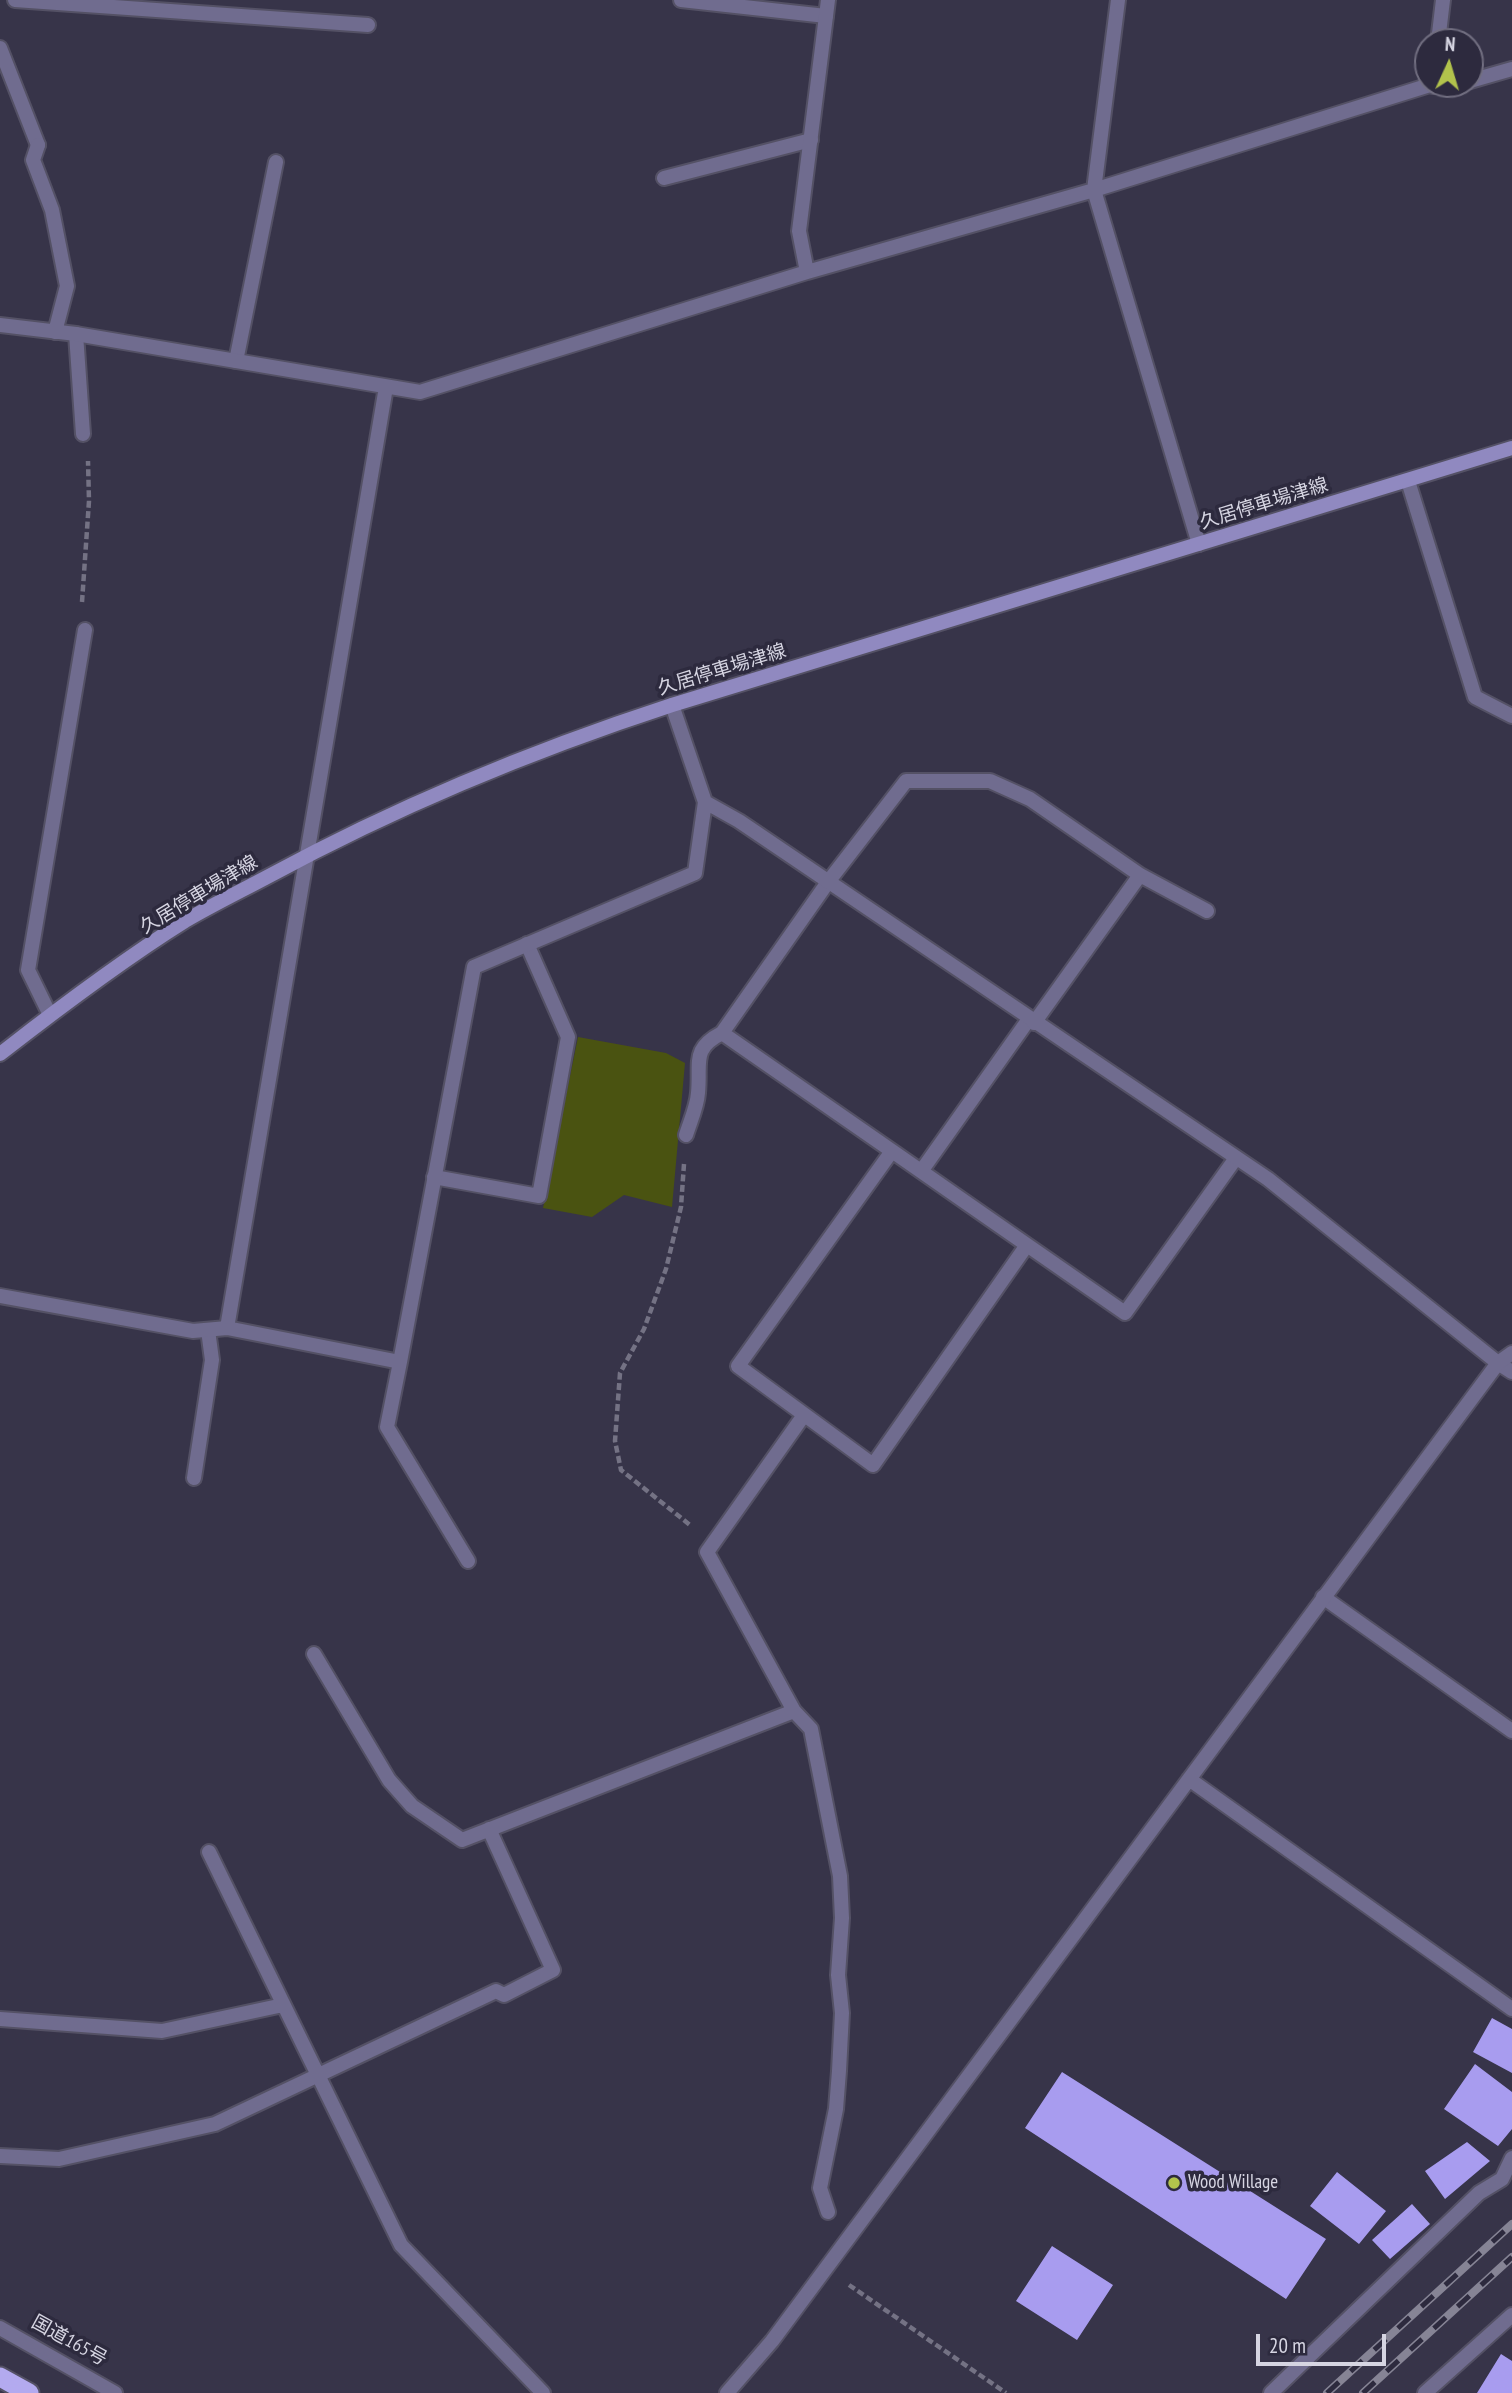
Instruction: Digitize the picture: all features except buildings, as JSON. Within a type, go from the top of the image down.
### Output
[{"type":"highway","points":[[0,2377],[29,2393]]},
{"type":"main road","name":"久居停車場津線","points":[[0,1054],[50,1015],[185,921],[306,856],[470,777],[567,740],[672,705],[1512,448]]},
{"type":"street","points":[[15,0],[368,25]]},
{"type":"street","points":[[681,0],[826,16]]},
{"type":"street","points":[[807,272],[799,231],[828,0]]},
{"type":"street","points":[[1118,0],[1094,190],[1199,544]]},
{"type":"street","points":[[1440,28],[1443,0]]},
{"type":"street","points":[[0,48],[38,145],[33,160],[52,210],[67,286],[55,332]]},
{"type":"street","points":[[1484,77],[1512,69]]},
{"type":"street","points":[[0,325],[76,334],[421,392],[807,272],[1094,190],[1414,91]]},
{"type":"street","points":[[664,178],[811,141]]},
{"type":"street","points":[[236,361],[276,162]]},
{"type":"street","points":[[76,334],[83,434]]},
{"type":"street","points":[[227,1328],[386,387]]},
{"type":"street","points":[[1409,481],[1475,697],[1512,716]]},
{"type":"street","points":[[50,1015],[28,970],[85,630]]},
{"type":"street","points":[[468,1561],[387,1427],[474,967],[695,873],[705,802],[672,705]]},
{"type":"street","points":[[686,1135],[698,1095],[699,1053],[706,1041],[722,1033],[828,882],[906,781],[990,781],[1030,799],[1140,874],[1207,911]]},
{"type":"street","points":[[705,802],[1268,1179],[1512,1373]]},
{"type":"street","points":[[922,1170],[1140,874]]},
{"type":"street","points":[[435,1177],[539,1196],[568,1037],[527,944]]},
{"type":"street","points":[[722,1033],[1125,1313],[1236,1158]]},
{"type":"street","points":[[892,1151],[738,1366],[873,1465],[1027,1245]]},
{"type":"street","points":[[0,1296],[193,1331],[227,1328],[400,1362]]},
{"type":"street","points":[[194,1478],[212,1360],[208,1330]]},
{"type":"street","points":[[727,2393],[772,2341],[1498,1363],[1512,1353]]},
{"type":"street","points":[[804,1415],[707,1552],[794,1711],[811,1729],[840,1876],[839,2071],[836,2109],[821,2188],[828,2212]]},
{"type":"street","points":[[1323,1597],[1512,1731]]},
{"type":"street","points":[[314,1654],[389,1780],[412,1806],[462,1840],[794,1711]]},
{"type":"street","points":[[1189,1779],[1512,2009]]},
{"type":"street","points":[[0,2155],[59,2159],[215,2124],[496,1991],[504,1995],[553,1970],[489,1829]]},
{"type":"street","points":[[209,1852],[401,2245],[543,2393]]},
{"type":"street","points":[[0,2019],[162,2031],[283,2004]]},
{"type":"street","points":[[1271,2393],[1479,2193],[1502,2179],[1512,2158]]},
{"type":"street","points":[[1424,2393],[1512,2315]]},
{"type":"street","name":"国道165号","points":[[0,2328],[115,2393]]},
{"type":"path","points":[[83,434],[88,450],[89,501],[81,619],[85,630]]},
{"type":"path","points":[[686,1135],[681,1207],[676,1235],[643,1329],[620,1373],[615,1441],[621,1470],[713,1544]]},
{"type":"path","points":[[825,2269],[1006,2393]]},
{"type":"green space","points":[[578,1037],[666,1053],[685,1063],[672,1207],[624,1195],[592,1217],[543,1208]]},
{"type":"railway","points":[[1327,2393],[1512,2224]]},
{"type":"railway","points":[[1363,2393],[1512,2257]]},
{"type":"place","name":"Wood Willage","points":[[1174,2183]]}]
